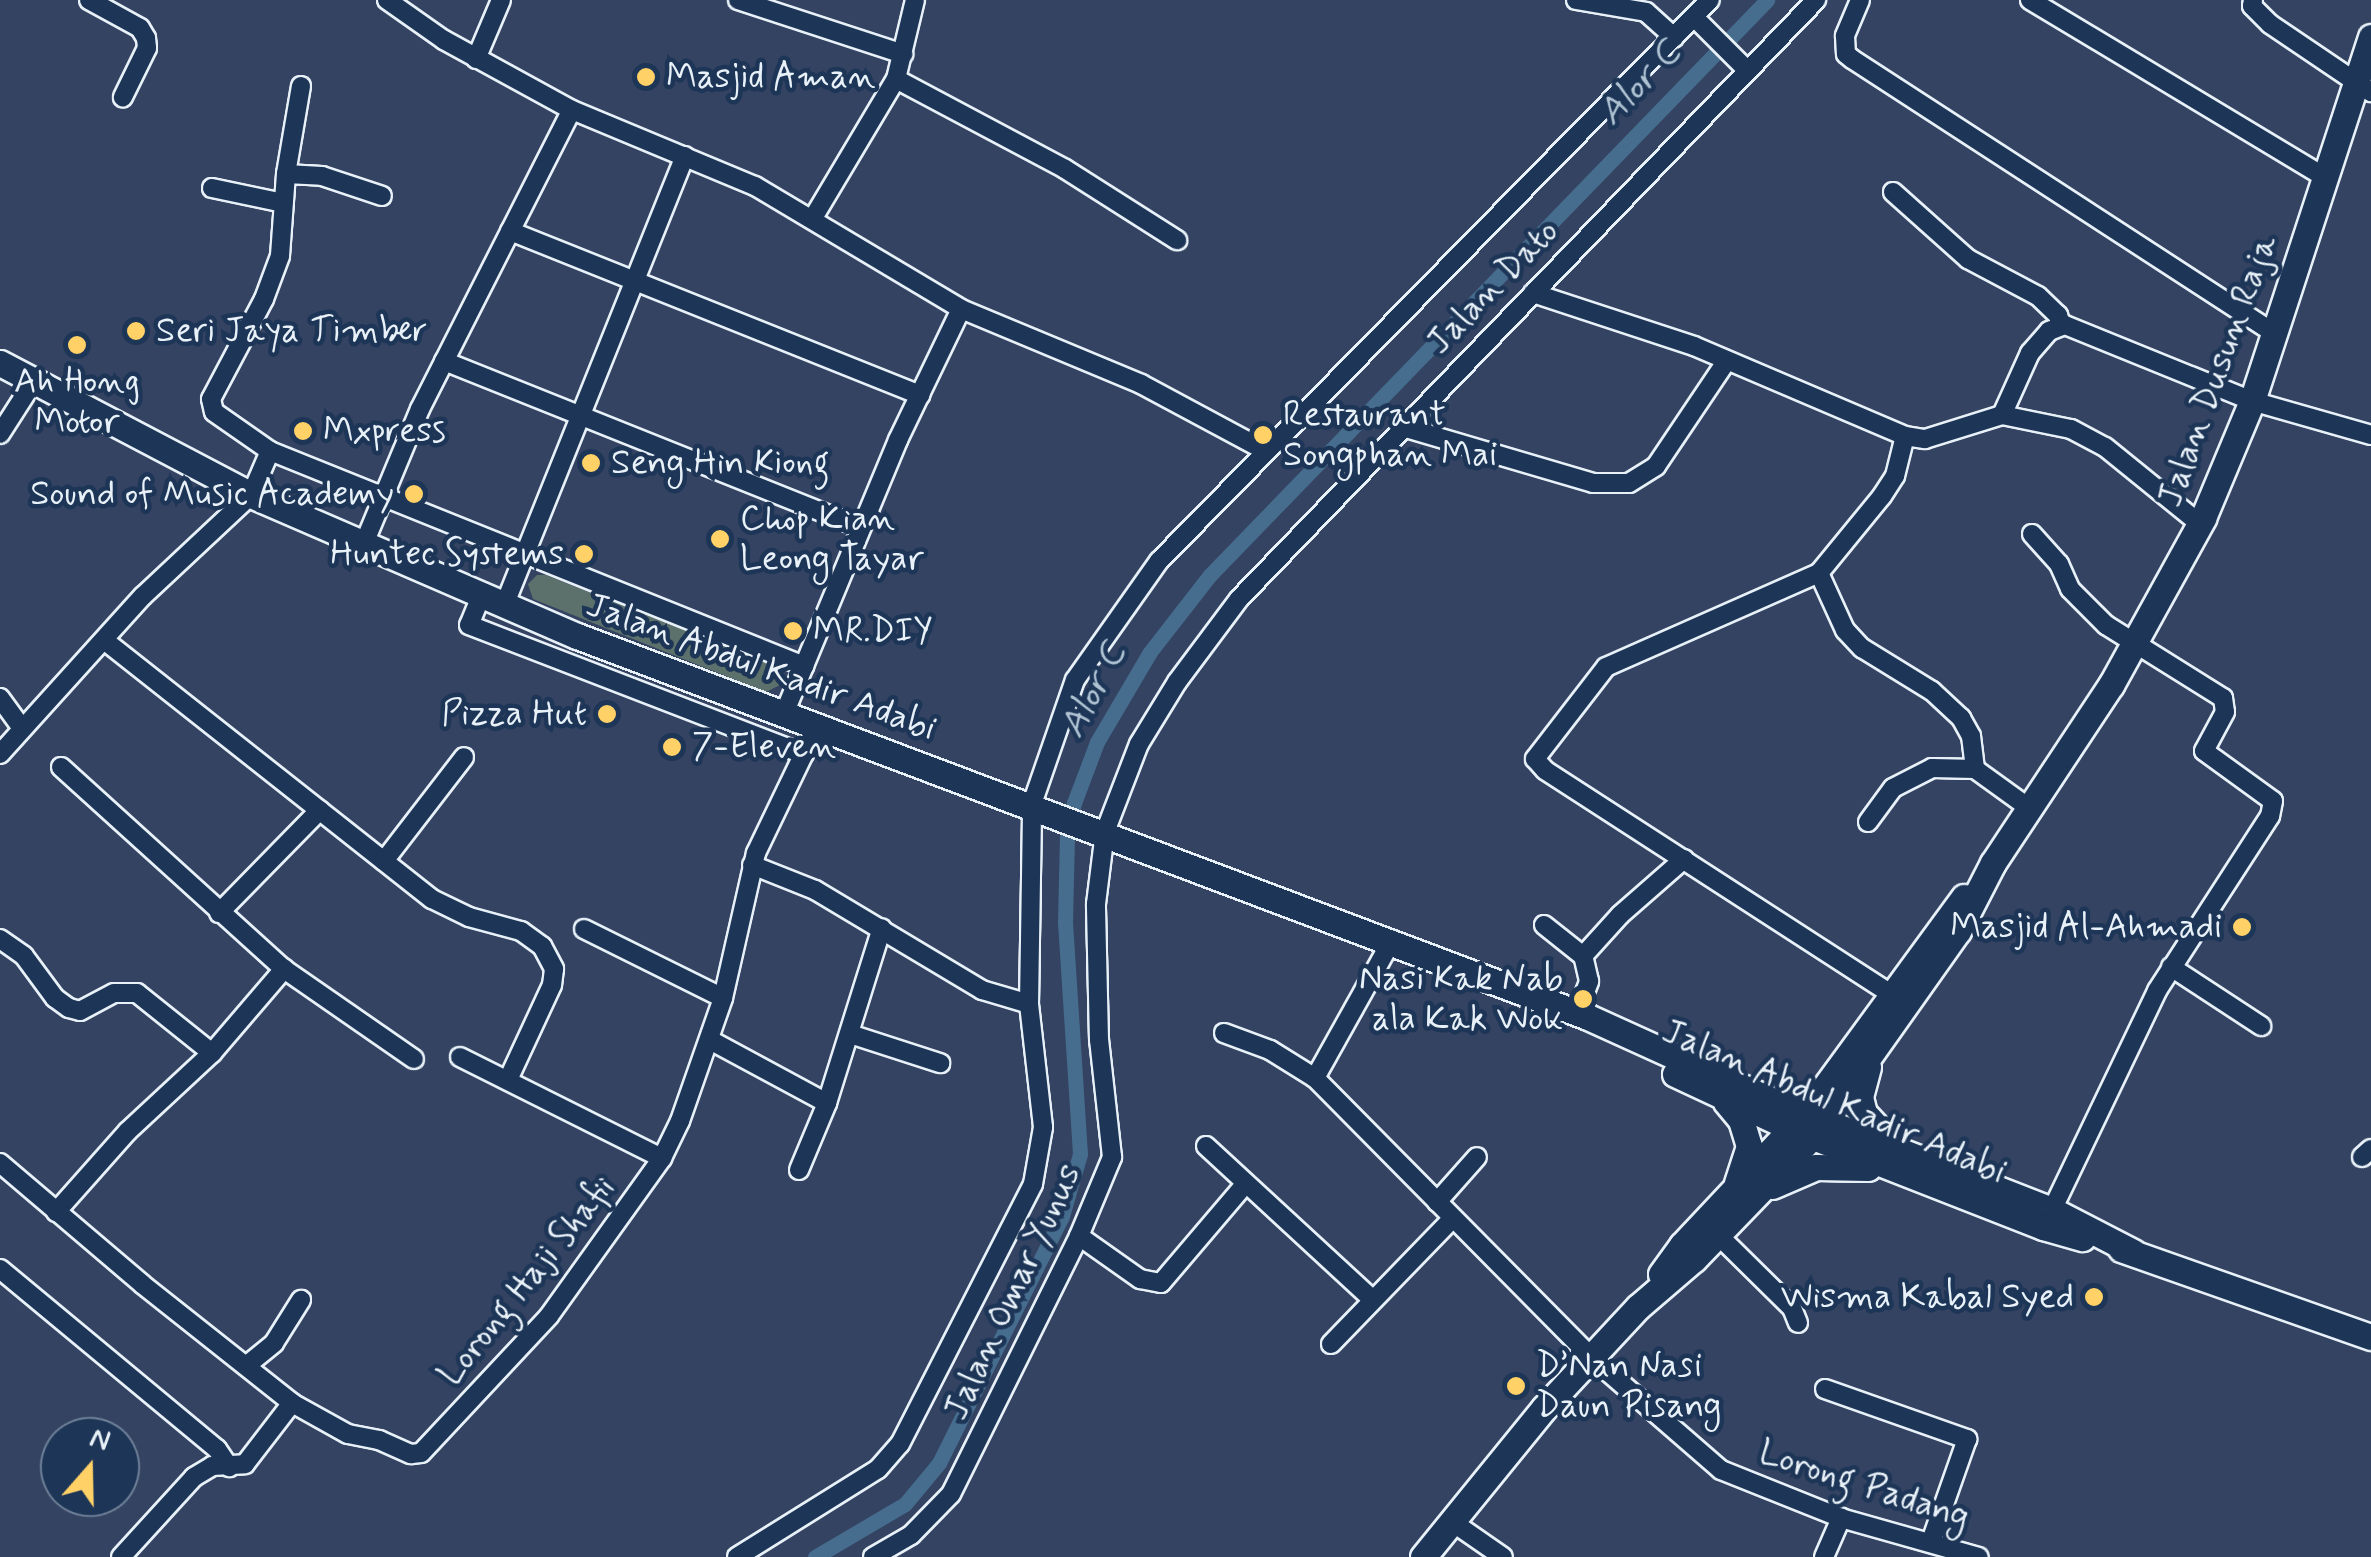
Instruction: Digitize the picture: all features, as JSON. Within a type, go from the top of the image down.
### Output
[{"type":"main road","name":"Jalan Dusun Raja","points":[[1809,1125],[1840,1066],[1993,863],[2029,808],[2136,642],[2200,524],[2252,401],[2325,177],[2364,87],[2371,37]]},
{"type":"main road","name":"Jalan Abdul Kadir Adabi","points":[[0,363],[251,495],[493,601],[1577,1013],[1726,1089]]},
{"type":"main road","name":"Jalan Dusun Raja","points":[[1809,1125],[1873,1053],[1958,932],[1993,863]]},
{"type":"main road","name":"Jalan Abdul Kadir Adabi","points":[[1517,992],[1584,1031],[1906,1163],[2052,1210],[2134,1252]]},
{"type":"main road","points":[[1873,1053],[1860,1097],[1864,1113],[1906,1163]]},
{"type":"main road","points":[[1423,1557],[1591,1357],[1638,1307],[1718,1235],[1743,1195],[1749,1146],[1726,1089],[1794,1093],[1840,1066]]},
{"type":"main road","points":[[1638,1307],[1682,1245],[1743,1195],[1809,1125]]},
{"type":"main road","name":"Jalan Abdul Kadir Adabi","points":[[1906,1163],[2043,1227],[2134,1252],[2371,1336]]},
{"type":"main road","points":[[1743,1195],[1816,1167],[1906,1163]]},
{"type":"street","points":[[89,0],[140,28],[146,38],[147,48],[123,98]]},
{"type":"street","points":[[387,0],[476,58],[572,110],[755,186],[961,309],[1141,384],[1266,451]]},
{"type":"street","points":[[476,58],[501,0]]},
{"type":"street","points":[[738,0],[903,54]]},
{"type":"street","points":[[813,218],[896,79],[915,0]]},
{"type":"street","points":[[1576,0],[1646,12],[1674,37]]},
{"type":"street","points":[[737,1557],[878,1469],[915,1421],[1032,1184],[1043,1127],[1029,1004],[1042,808],[1075,680],[1158,562],[1696,19],[1710,0]]},
{"type":"street","name":"Jalan Dato","points":[[1097,829],[1138,744],[1177,682],[1239,599],[1816,0]]},
{"type":"street","points":[[1860,0],[1845,36],[1846,54],[1852,59],[2274,334]]},
{"type":"street","points":[[2030,0],[2325,177]]},
{"type":"street","points":[[2253,0],[2252,6],[2270,24],[2364,87]]},
{"type":"street","points":[[1696,19],[1747,70]]},
{"type":"street","points":[[896,79],[1065,169],[1178,240]]},
{"type":"street","points":[[301,86],[286,174],[280,256],[264,299],[210,406],[270,451],[804,666]]},
{"type":"street","points":[[363,546],[444,361],[572,110]]},
{"type":"street","points":[[685,156],[525,554],[493,601],[469,626],[804,754]]},
{"type":"street","points":[[286,174],[322,176],[382,196]]},
{"type":"street","points":[[212,188],[283,203]]},
{"type":"street","points":[[1893,192],[1968,259],[2038,296],[2058,315],[2061,326]]},
{"type":"street","points":[[510,232],[920,395]]},
{"type":"street","points":[[1533,293],[1664,334],[1905,436],[1925,438],[2002,415],[2048,422],[2088,438],[2200,524]]},
{"type":"street","points":[[784,714],[861,528],[961,309]]},
{"type":"street","points":[[2002,415],[2030,353],[2049,331],[2061,326],[2252,401],[2371,434]]},
{"type":"street","points":[[444,361],[861,528]]},
{"type":"street","points":[[1402,427],[1593,483],[1629,482],[1656,466],[1726,362]]},
{"type":"street","points":[[0,434],[34,381]]},
{"type":"street","points":[[1891,994],[1539,765],[1537,750],[1606,666],[1819,573],[1888,486],[1905,436]]},
{"type":"street","points":[[0,754],[104,640],[251,495],[270,451]]},
{"type":"street","points":[[2032,534],[2059,564],[2070,589],[2106,625],[2223,698],[2226,712],[2204,751],[2273,801],[2270,816],[2171,967],[2052,1210]]},
{"type":"street","points":[[1819,573],[1845,630],[1862,648],[1932,691],[1961,718],[1971,736],[1975,769]]},
{"type":"street","points":[[104,640],[432,899],[469,917],[521,931],[550,956],[552,986],[508,1080]]},
{"type":"street","points":[[0,698],[21,727]]},
{"type":"street","name":"Lorong Haji Shafii","points":[[292,1403],[348,1434],[421,1453],[550,1316],[662,1158],[723,998],[752,865],[817,726]]},
{"type":"street","points":[[384,861],[464,757]]},
{"type":"street","points":[[61,767],[284,970],[414,1059]]},
{"type":"street","points":[[1868,822],[1893,788],[1932,768],[1975,769],[2029,808]]},
{"type":"street","points":[[219,913],[320,810]]},
{"type":"street","name":"Jalan Omar Yunus","points":[[873,1557],[912,1535],[951,1494],[1079,1236],[1112,1156],[1099,1040],[1097,829]]},
{"type":"street","points":[[1583,956],[1620,915],[1684,858]]},
{"type":"street","points":[[752,865],[814,890],[982,990],[1029,1004]]},
{"type":"street","points":[[1544,924],[1583,956],[1589,982],[1577,1013]]},
{"type":"street","points":[[799,1170],[828,1103],[882,928]]},
{"type":"street","points":[[584,929],[723,998]]},
{"type":"street","points":[[0,938],[24,956],[55,998],[68,1008],[80,1011],[114,993],[137,993],[212,1053]]},
{"type":"street","points":[[1315,1078],[1392,940]]},
{"type":"street","points":[[2171,967],[2262,1026]]},
{"type":"street","points":[[56,1212],[128,1131],[212,1053],[284,970]]},
{"type":"street","name":"Lorong Padang","points":[[1224,1033],[1270,1050],[1315,1078],[1591,1357],[1721,1470],[1841,1518],[1979,1557]]},
{"type":"street","points":[[850,1034],[940,1063]]},
{"type":"street","points":[[710,1040],[828,1103]]},
{"type":"street","points":[[460,1057],[662,1158]]},
{"type":"street","points":[[1206,1146],[1373,1300]]},
{"type":"street","points":[[1437,1202],[1477,1157]]},
{"type":"street","points":[[0,1163],[292,1403],[245,1464],[212,1466],[194,1477],[121,1557]]},
{"type":"street","points":[[1079,1236],[1140,1279],[1161,1284],[1246,1183]]},
{"type":"street","points":[[1331,1344],[1453,1218]]},
{"type":"street","points":[[1718,1235],[1792,1308],[1798,1323]]},
{"type":"street","points":[[0,1269],[217,1449],[229,1467]]},
{"type":"street","points":[[246,1366],[274,1343],[301,1300]]},
{"type":"street","points":[[1825,1389],[1966,1439],[1930,1541]]},
{"type":"street","points":[[1824,1557],[1841,1518]]},
{"type":"street","points":[[1452,1521],[1503,1557]]},
{"type":"green space","points":[[537,575],[546,575],[772,665],[781,675],[780,685],[766,692],[533,599],[528,584]]},
{"type":"waterway","name":"Alor C","points":[[815,1557],[905,1504],[939,1463],[1062,1216],[1080,1154],[1065,923],[1067,838],[1074,803],[1097,742],[1150,652],[1210,575],[1767,0]]},
{"type":"place","name":"Masjid Aman","points":[[646,77]]},
{"type":"place","name":"Seri Jaya Timber","points":[[136,331]]},
{"type":"place","name":"Ah Hong Motor","points":[[77,345]]},
{"type":"place","name":"Mxpress","points":[[303,431]]},
{"type":"place","name":"Restaurant Songphan Mai","points":[[1263,435]]},
{"type":"place","name":"Seng Hin Kiong","points":[[591,463]]},
{"type":"place","name":"Sound of Music Academy","points":[[414,494]]},
{"type":"place","name":"Chop Kian Leong Tayar","points":[[720,539]]},
{"type":"place","name":"Huntec Systems","points":[[584,554]]},
{"type":"place","name":"MR.DIY","points":[[793,631]]},
{"type":"place","name":"Pizza Hut","points":[[607,714]]},
{"type":"place","name":"7-Eleven","points":[[672,747]]},
{"type":"place","name":"Masjid Al-Ahmadi","points":[[2242,927]]},
{"type":"place","name":"Nasi Kak Nab ala Kak Wok","points":[[1583,999]]},
{"type":"place","name":"Wisma Kabal Syed","points":[[2094,1297]]},
{"type":"place","name":"D’Nan Nasi Daun Pisang","points":[[1516,1386]]}]
